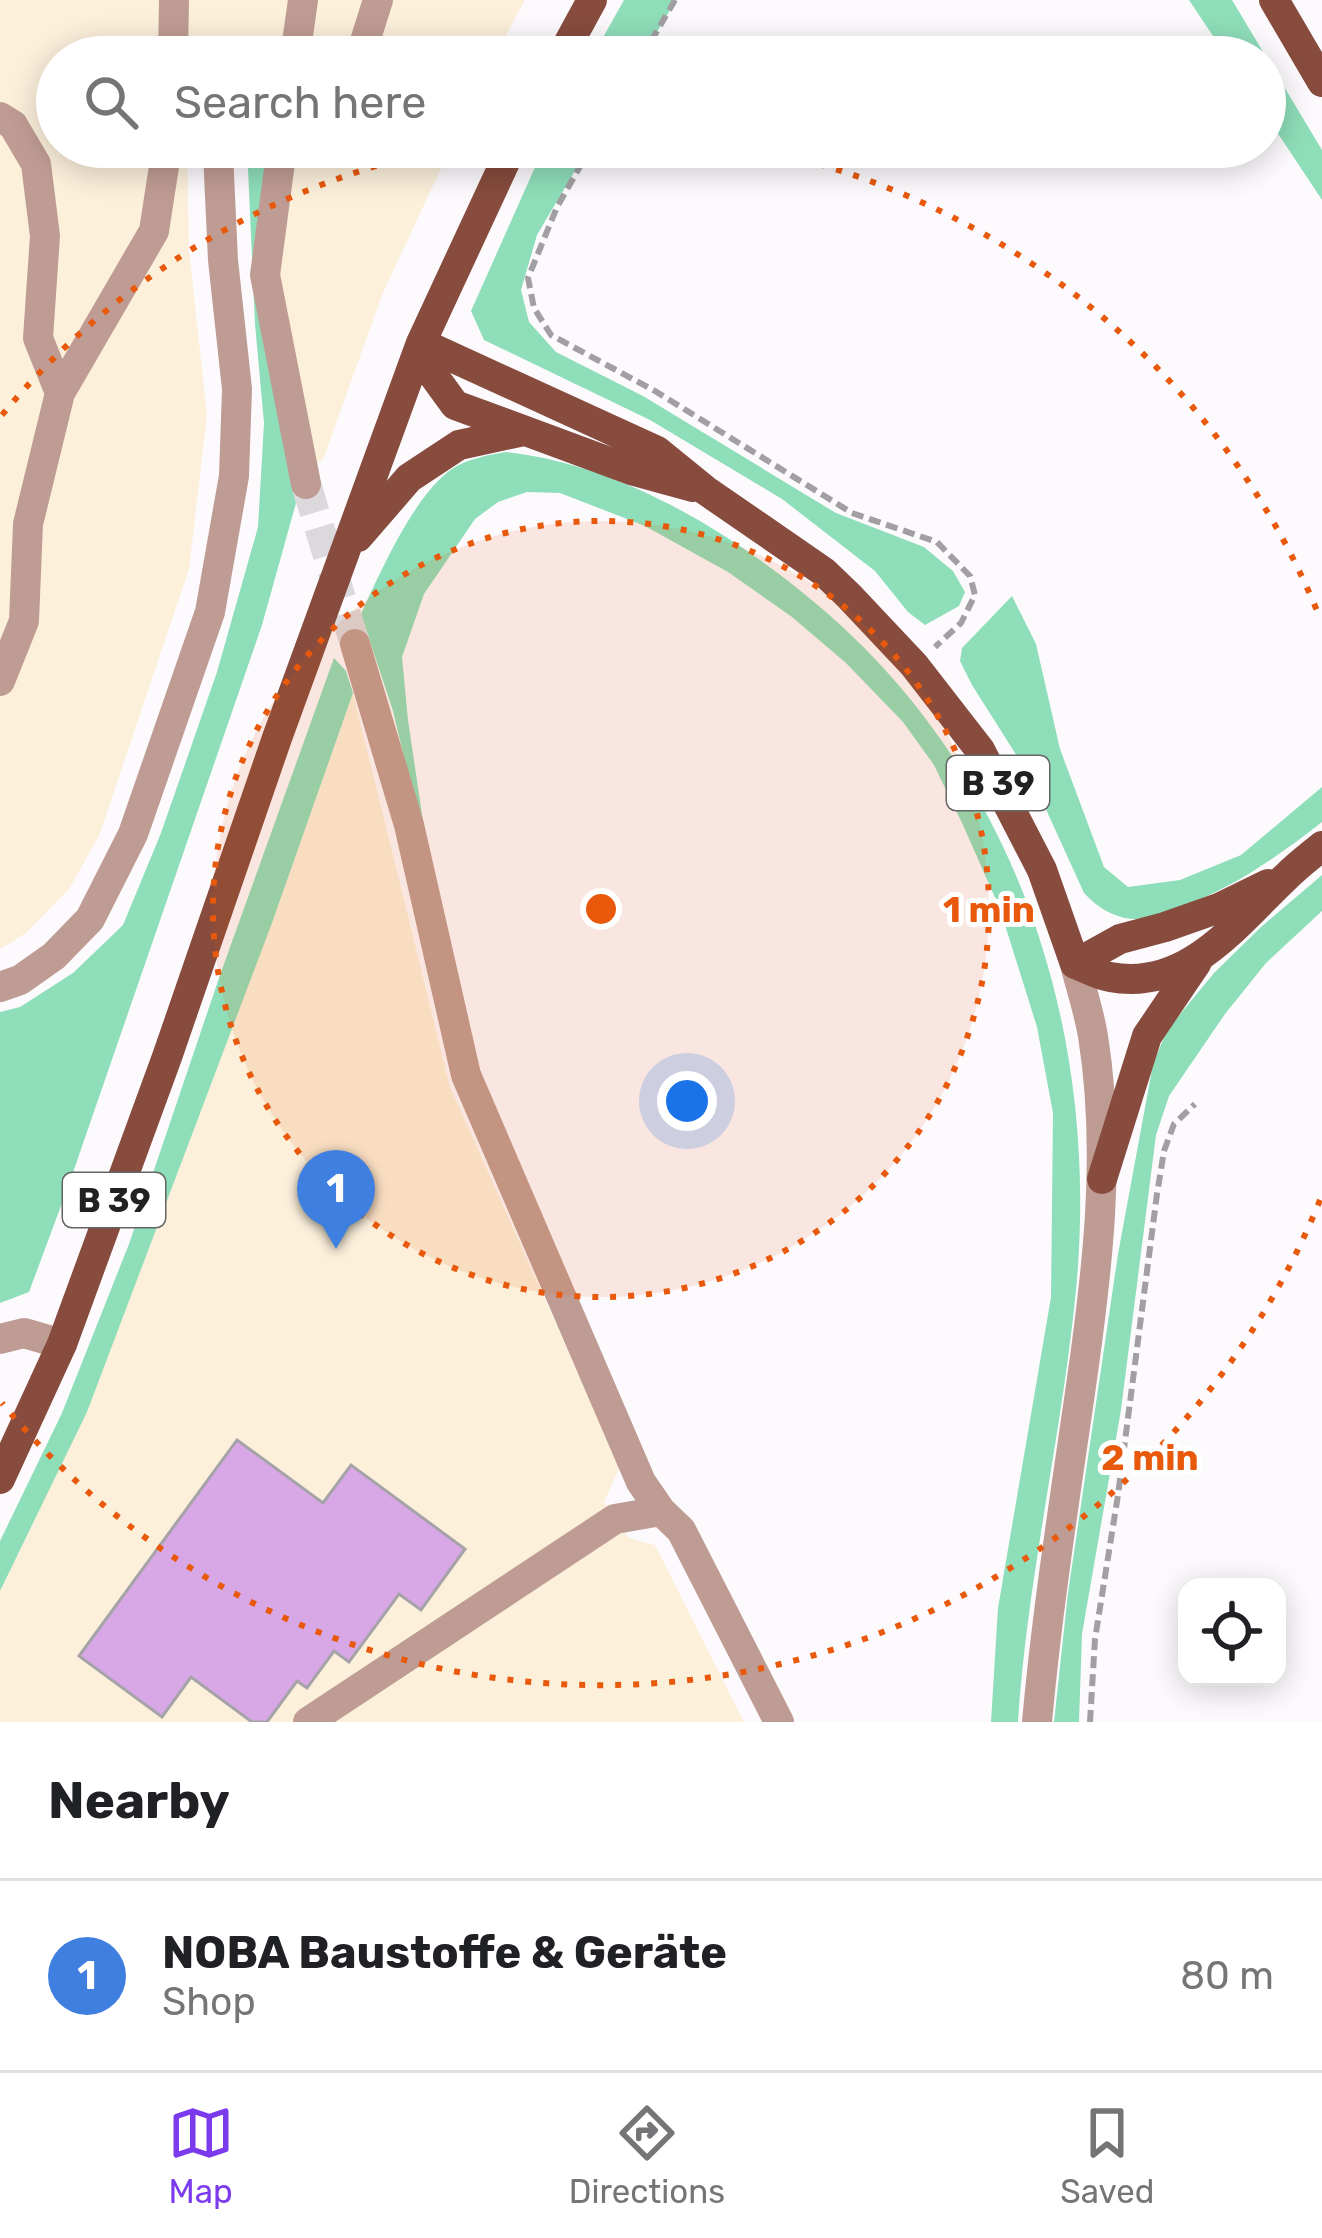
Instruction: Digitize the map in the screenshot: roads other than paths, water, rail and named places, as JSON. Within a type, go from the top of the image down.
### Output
[{"type":"main road","points":[[572,36],[592,0]]},
{"type":"main road","points":[[1274,0],[1322,82]]},
{"type":"main road","name":"B 39","points":[[0,1479],[62,1344],[421,344],[502,168]]},
{"type":"main road","name":"B 39","points":[[421,344],[430,372],[455,405],[631,470],[705,490]]},
{"type":"main road","name":"B 39","points":[[421,344],[657,451],[824,572],[914,665],[980,750],[1024,831],[1075,964]]},
{"type":"main road","name":"B 39","points":[[344,552],[409,478],[459,445],[524,431]]},
{"type":"main road","points":[[1075,964],[1109,977],[1161,976],[1226,938],[1322,845]]},
{"type":"main road","points":[[1075,964],[1120,939],[1219,908],[1288,874]]},
{"type":"main road","points":[[1102,1179],[1147,1036],[1200,957]]},
{"type":"street","points":[[173,36],[174,0]]},
{"type":"street","points":[[298,36],[303,0]]},
{"type":"street","points":[[367,36],[378,0]]},
{"type":"street","points":[[0,117],[14,125],[36,164]]},
{"type":"street","points":[[36,168],[45,236],[38,338],[61,393]]},
{"type":"street","points":[[0,681],[24,621],[28,524],[61,393],[154,231],[164,168]]},
{"type":"street","points":[[0,987],[20,980],[54,956],[90,919],[133,834],[210,612],[234,476],[237,388],[219,168]]},
{"type":"street","points":[[279,168],[265,275],[306,484]]},
{"type":"street","points":[[355,644],[409,825],[466,1076],[641,1482],[681,1530],[779,1722]]},
{"type":"street","points":[[1036,1722],[1097,1269],[1102,1179],[1095,1054],[1075,964]]},
{"type":"street","points":[[0,1339],[24,1333],[62,1344]]},
{"type":"street","points":[[308,1722],[615,1519],[661,1511]]},
{"type":"tunnel","points":[[306,484],[355,644]]},
{"type":"place","name":"NOBA Baustoffe & Geräte","points":[[336,1249]]}]
